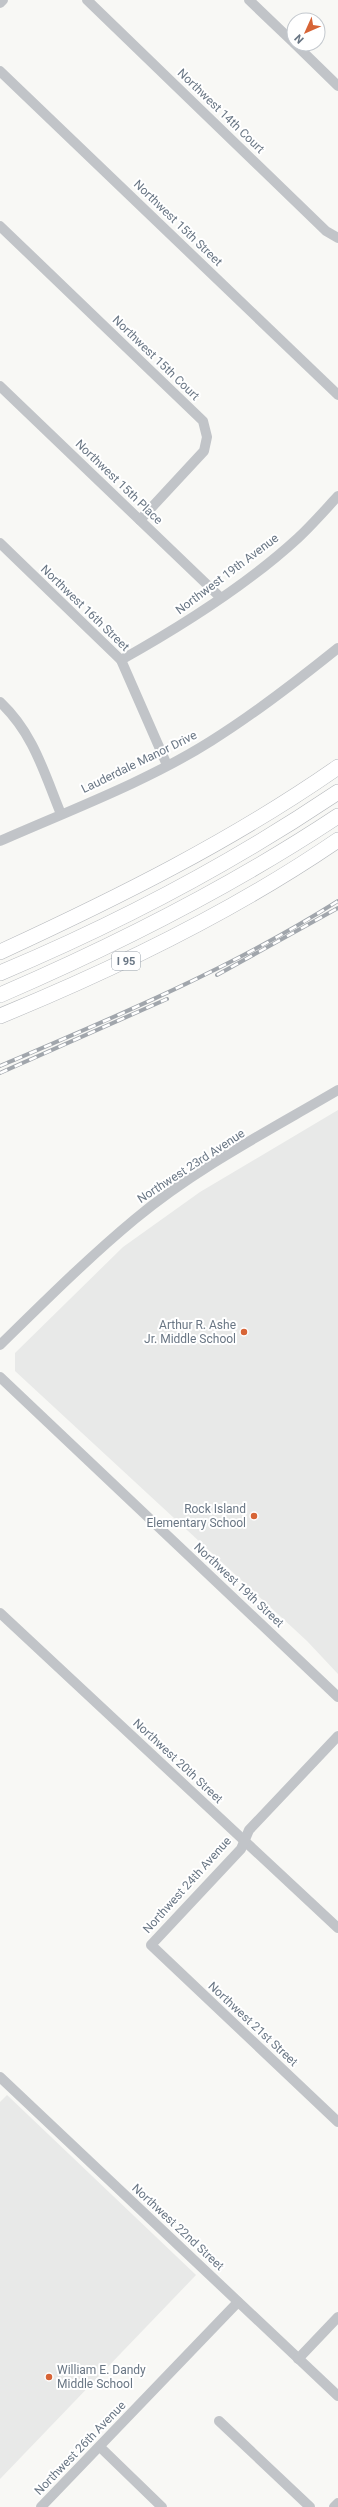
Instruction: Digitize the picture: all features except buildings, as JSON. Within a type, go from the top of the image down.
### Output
[{"type":"highway","points":[[0,952],[84,913],[194,857],[276,808],[338,767]]},
{"type":"highway","points":[[0,973],[92,933],[163,897],[232,859],[338,792]]},
{"type":"highway","points":[[0,995],[95,953],[178,912],[257,867],[338,816]]},
{"type":"highway","name":"I 95","points":[[0,1016],[88,978],[169,939],[226,908],[337,841]]},
{"type":"street","points":[[0,3],[3,0]]},
{"type":"street","name":"Northwest 14th Court","points":[[87,0],[326,231],[338,238]]},
{"type":"street","points":[[249,0],[286,36]]},
{"type":"street","points":[[302,52],[338,86]]},
{"type":"street","name":"Northwest 15th Street","points":[[0,71],[338,394]]},
{"type":"street","name":"Northwest 15th Court","points":[[0,226],[203,421],[208,436],[204,451],[140,520]]},
{"type":"street","name":"Northwest 15th Place","points":[[0,386],[220,597]]},
{"type":"street","name":"Northwest 19th Avenue","points":[[121,660],[170,633],[220,597],[297,538],[338,496]]},
{"type":"street","name":"Northwest 16th Street","points":[[0,543],[121,660],[167,765]]},
{"type":"street","name":"Lauderdale Manor Drive","points":[[0,841],[167,765],[210,742],[262,708],[338,648]]},
{"type":"street","points":[[0,702],[14,715],[27,733],[61,814]]},
{"type":"street","name":"Northwest 23rd Avenue","points":[[0,1345],[56,1290],[136,1218],[190,1179],[338,1090]]},
{"type":"street","name":"Northwest 19th Street","points":[[0,1377],[338,1697]]},
{"type":"street","name":"Northwest 20th Street","points":[[0,1613],[338,1928]]},
{"type":"street","name":"Northwest 24th Avenue","points":[[151,1945],[241,1849],[249,1830],[338,1736]]},
{"type":"street","name":"Northwest 21st Street","points":[[151,1945],[338,2122]]},
{"type":"street","name":"Northwest 22nd Street","points":[[0,2077],[338,2396]]},
{"type":"street","name":"Northwest 26th Avenue","points":[[41,2507],[238,2302]]},
{"type":"street","points":[[298,2359],[338,2317]]},
{"type":"street","points":[[219,2421],[310,2507]]},
{"type":"street","points":[[100,2447],[162,2507]]},
{"type":"street","points":[[334,2507],[338,2503]]},
{"type":"shaded area","points":[[338,1110],[338,1674],[307,1641],[15,1371],[15,1353],[123,1247],[200,1192]]},
{"type":"shaded area","name":"William E. Dandy Middle School","points":[[7,2095],[196,2275],[0,2479],[0,2102]]},
{"type":"railway","points":[[0,1066],[130,1010],[215,970],[257,948],[338,901]]},
{"type":"railway","points":[[217,975],[338,908]]},
{"type":"railway","points":[[0,1073],[167,999]]},
{"type":"place","name":"Arthur R. Ashe Jr. Middle School","points":[[244,1332]]},
{"type":"place","name":"Rock Island Elementary School","points":[[254,1516]]},
{"type":"place","name":"William E. Dandy Middle School","points":[[49,2377]]}]
